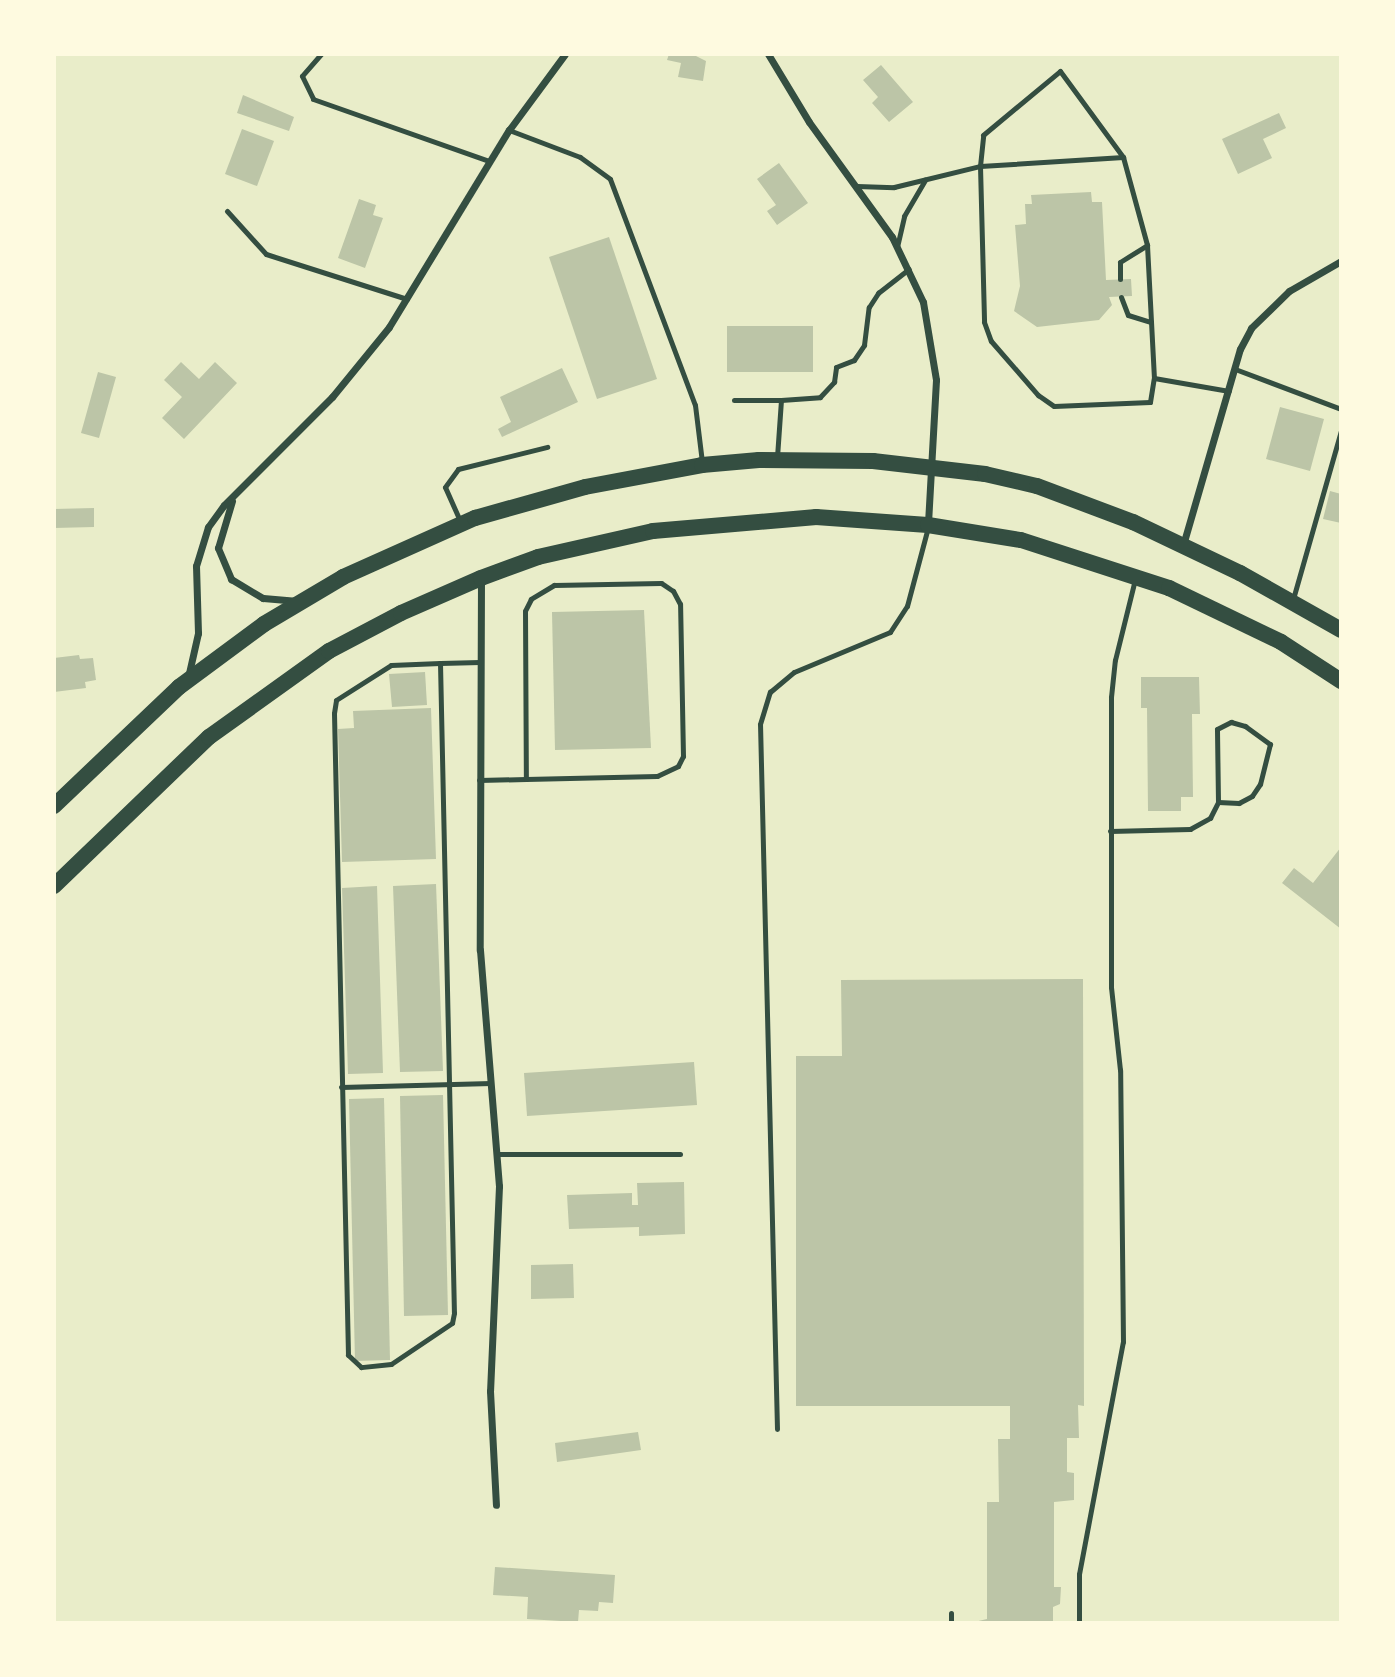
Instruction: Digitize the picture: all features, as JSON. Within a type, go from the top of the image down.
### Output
[{"type":"main road","points":[[54,806],[179,687],[302,600],[381,557],[461,523],[585,487],[702,465],[777,460],[934,466],[1037,486],[1182,546],[1293,601],[1341,630]]},
{"type":"main road","points":[[54,886],[170,773],[254,701],[366,630],[481,578],[593,542],[708,523],[816,517],[928,525],[1021,540],[1136,576],[1236,619],[1341,681]]},
{"type":"street","points":[[179,687],[197,652],[196,566],[201,543],[224,505],[332,397],[407,299],[489,161],[565,54]]},
{"type":"street","points":[[768,54],[809,122],[857,186],[910,269],[932,340],[934,466],[928,525]]},
{"type":"street","points":[[1182,546],[1235,369],[1251,328],[1268,309],[1341,261]]},
{"type":"street","points":[[239,492],[227,509],[218,548],[231,579],[263,598],[302,600]]},
{"type":"street","points":[[481,578],[480,950],[498,1154],[490,1391],[496,1505]]},
{"type":"lane","points":[[321,54],[302,76],[313,99],[489,161]]},
{"type":"lane","points":[[1060,71],[1123,157],[1147,245],[1154,378],[1150,402],[1054,406],[1038,395],[991,341],[984,322],[980,166],[984,135],[1060,71]]},
{"type":"lane","points":[[509,130],[580,157],[610,179],[695,405],[702,465]]},
{"type":"lane","points":[[857,186],[894,187],[980,166],[1123,157]]},
{"type":"lane","points":[[897,247],[904,216],[925,180]]},
{"type":"lane","points":[[227,211],[266,254],[407,299]]},
{"type":"lane","points":[[1120,279],[1120,261],[1147,245]]},
{"type":"lane","points":[[734,400],[820,397],[834,382],[836,367],[853,360],[864,345],[869,307],[878,293],[910,269]]},
{"type":"lane","points":[[1121,296],[1128,315],[1151,322]]},
{"type":"lane","points":[[1235,369],[1341,409]]},
{"type":"lane","points":[[1154,378],[1229,391]]},
{"type":"lane","points":[[777,460],[780,400]]},
{"type":"lane","points":[[1293,601],[1341,431]]},
{"type":"lane","points":[[461,523],[444,487],[458,469],[547,447]]},
{"type":"lane","points":[[777,1429],[760,724],[770,692],[794,672],[890,632],[907,606],[928,525]]},
{"type":"lane","points":[[1079,1623],[1079,1574],[1123,1342],[1120,1070],[1111,987],[1110,831],[1115,660],[1136,576]]},
{"type":"lane","points":[[479,780],[526,779],[657,776],[678,766],[682,755],[680,604],[673,591],[661,583],[554,585],[531,599],[525,611],[526,779]]},
{"type":"lane","points":[[440,663],[452,1323],[391,1364],[361,1367],[348,1355],[336,700],[391,665],[440,663],[480,662]]},
{"type":"lane","points":[[1110,831],[1190,829],[1210,818],[1218,802],[1217,729],[1231,722],[1245,726],[1270,744],[1260,784],[1252,796],[1239,803],[1218,802]]},
{"type":"lane","points":[[341,1087],[491,1083]]},
{"type":"lane","points":[[498,1154],[680,1154]]},
{"type":"lane","points":[[951,1613],[951,1623]]},
{"type":"building","points":[[669,54],[692,54],[706,61],[703,81],[678,77],[681,63],[667,60]]},
{"type":"building","points":[[881,65],[913,102],[889,122],[872,103],[878,97],[863,80]]},
{"type":"building","points":[[243,95],[294,117],[289,131],[237,113]]},
{"type":"building","points":[[1279,113],[1286,128],[1263,139],[1272,158],[1238,174],[1222,139]]},
{"type":"building","points":[[242,129],[274,141],[257,186],[225,174]]},
{"type":"building","points":[[779,163],[808,203],[777,225],[767,211],[776,205],[757,179]]},
{"type":"building","points":[[1091,192],[1092,202],[1102,202],[1106,280],[1131,279],[1132,296],[1109,297],[1112,305],[1099,320],[1037,327],[1014,311],[1020,286],[1015,225],[1026,224],[1025,204],[1032,204],[1031,195]]},
{"type":"building","points":[[359,199],[376,205],[373,215],[383,218],[365,268],[338,258]]},
{"type":"building","points":[[609,237],[657,379],[597,399],[549,257]]},
{"type":"building","points":[[727,326],[813,326],[813,372],[727,372]]},
{"type":"building","points":[[181,362],[199,379],[215,362],[237,383],[184,439],[162,418],[182,397],[164,380]]},
{"type":"building","points":[[562,368],[578,402],[502,437],[498,429],[511,422],[500,397]]},
{"type":"building","points":[[98,372],[116,377],[99,438],[81,433]]},
{"type":"building","points":[[1280,407],[1324,419],[1310,471],[1266,459]]},
{"type":"building","points":[[1330,491],[1341,494],[1341,523],[1323,519]]},
{"type":"building","points":[[94,508],[94,527],[54,528],[54,509]]},
{"type":"building","points":[[644,610],[651,748],[555,750],[552,612]]},
{"type":"building","points":[[79,655],[80,659],[93,658],[96,680],[85,682],[86,688],[54,692],[54,658]]},
{"type":"building","points":[[425,672],[427,705],[392,707],[389,674]]},
{"type":"building","points":[[1141,677],[1199,677],[1200,714],[1192,714],[1193,797],[1181,797],[1181,811],[1148,811],[1147,708],[1141,708]]},
{"type":"building","points":[[431,708],[436,859],[342,862],[338,729],[354,728],[353,711]]},
{"type":"building","points":[[1341,847],[1341,929],[1282,883],[1294,868],[1313,883]]},
{"type":"building","points":[[436,884],[443,1071],[400,1072],[393,886]]},
{"type":"building","points":[[377,886],[383,1073],[348,1074],[342,888]]},
{"type":"building","points":[[1083,979],[1084,1406],[1078,1405],[1079,1438],[1067,1438],[1067,1472],[1074,1473],[1074,1500],[1054,1502],[1054,1587],[1061,1587],[1060,1604],[1053,1607],[1053,1623],[970,1623],[987,1619],[987,1502],[999,1502],[998,1439],[1010,1439],[1010,1406],[796,1406],[796,1056],[842,1056],[841,980]]},
{"type":"building","points":[[694,1062],[697,1105],[527,1116],[524,1073]]},
{"type":"building","points":[[443,1095],[448,1315],[404,1316],[400,1096]]},
{"type":"building","points":[[384,1098],[390,1360],[355,1361],[349,1099]]},
{"type":"building","points":[[684,1182],[685,1234],[639,1236],[639,1227],[569,1229],[567,1195],[632,1193],[632,1205],[638,1205],[637,1183]]},
{"type":"building","points":[[573,1264],[574,1298],[531,1299],[531,1265]]},
{"type":"building","points":[[638,1432],[641,1450],[557,1462],[555,1443]]},
{"type":"building","points":[[495,1567],[615,1575],[613,1603],[599,1602],[598,1611],[579,1610],[578,1622],[527,1619],[528,1597],[493,1595]]}]
